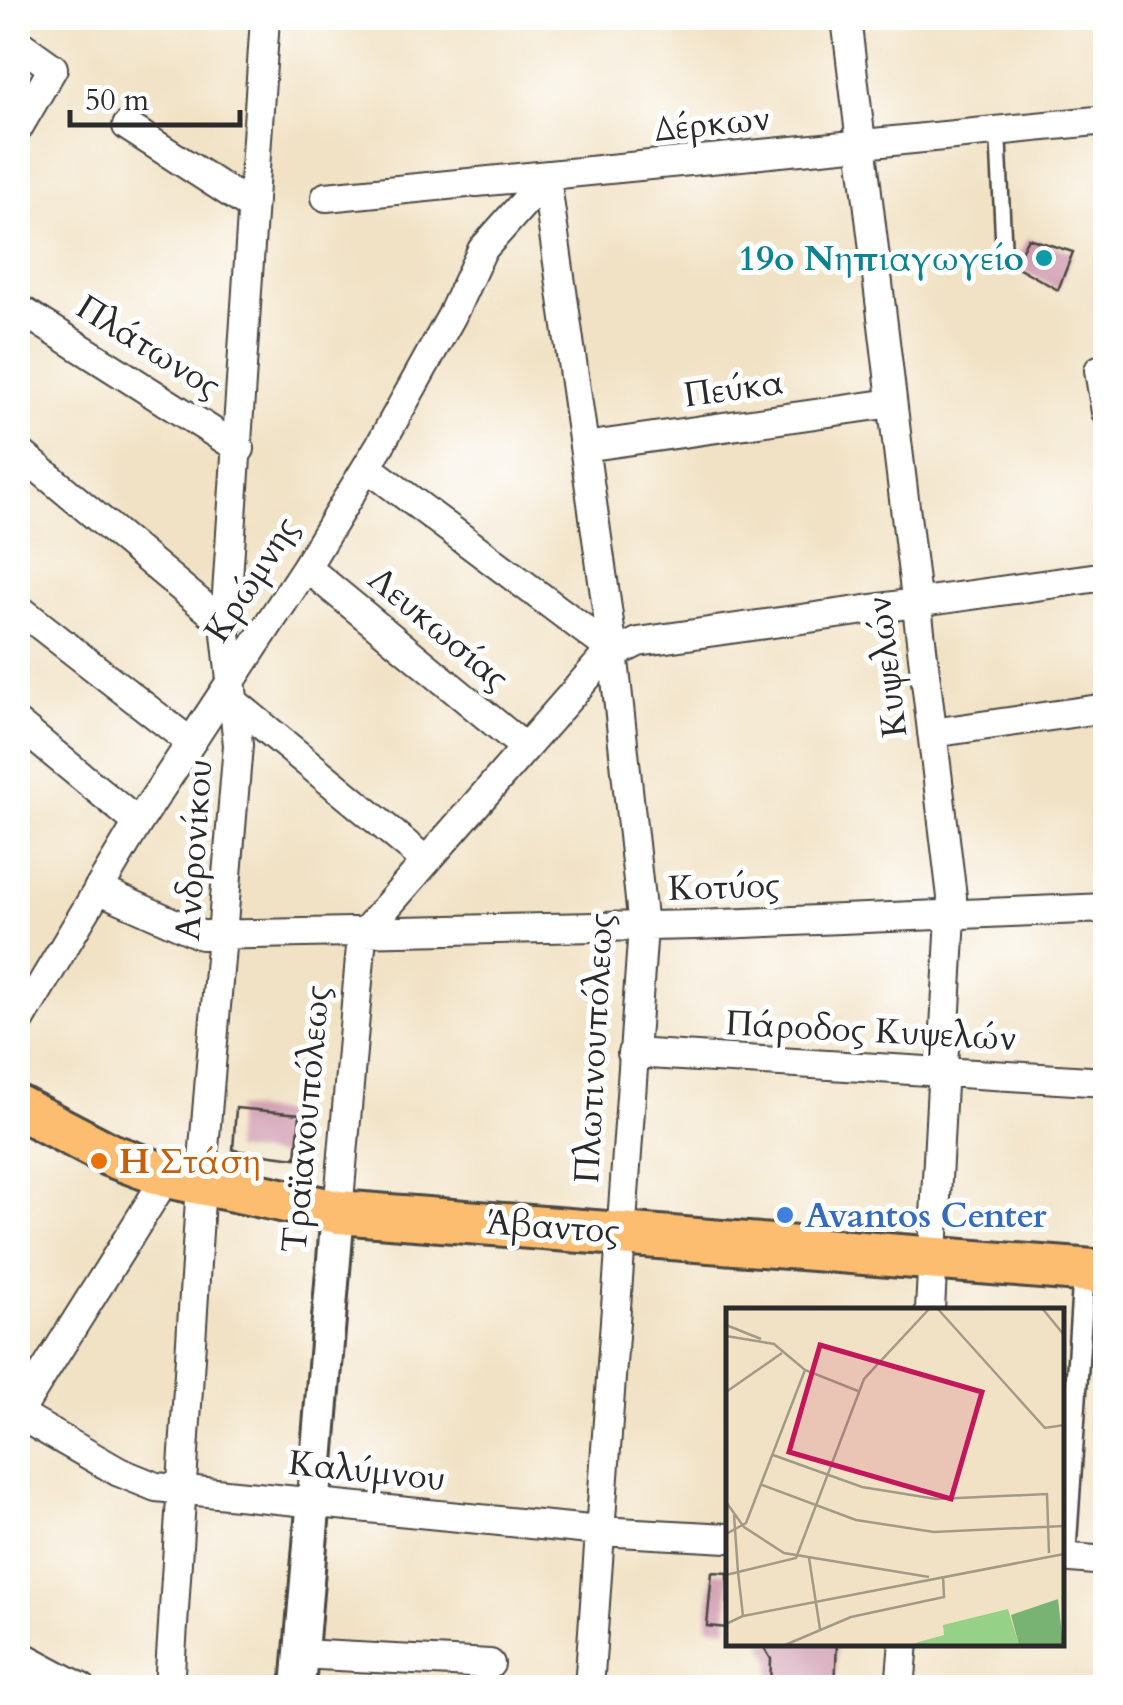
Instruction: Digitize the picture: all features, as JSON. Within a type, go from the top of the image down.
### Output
[{"type":"main road","name":"Άβαντος","points":[[18,1107],[110,1155],[184,1180],[338,1212],[1095,1271]]},
{"type":"street","name":"Ανδρονίκου","points":[[169,1688],[180,1491],[184,1180],[225,934],[238,745],[225,624],[240,448],[265,18]]},
{"type":"street","name":"Κυψελών","points":[[846,18],[952,914],[930,1308]]},
{"type":"street","points":[[18,43],[53,68],[18,128]]},
{"type":"street","name":"Δέρκων","points":[[326,196],[546,178],[1106,120]]},
{"type":"street","points":[[128,126],[252,207]]},
{"type":"street","name":"Πλωτινουπόλεως","points":[[546,178],[613,651],[643,927],[589,1688]]},
{"type":"street","name":"Κρώμνης","points":[[18,1024],[138,822],[190,742],[232,691],[367,466],[451,317],[482,250],[546,178]]},
{"type":"street","name":"Πλάτωνος","points":[[18,308],[240,448]]},
{"type":"street","points":[[1100,370],[1106,412]]},
{"type":"street","name":"Πεύκα","points":[[584,446],[892,403]]},
{"type":"street","points":[[18,451],[225,624]]},
{"type":"street","points":[[367,466],[613,651]]},
{"type":"street","name":"Λευκωσίας","points":[[306,567],[524,747]]},
{"type":"street","points":[[365,930],[613,651],[638,642],[1106,576]]},
{"type":"street","points":[[18,608],[190,742]]},
{"type":"street","points":[[232,691],[425,860]]},
{"type":"street","points":[[932,733],[1106,708]]},
{"type":"street","points":[[18,724],[138,822]]},
{"type":"street","name":"Κοτύος","points":[[98,890],[186,930],[225,934],[643,927],[1106,908]]},
{"type":"street","name":"Τραϊανουπόλεως","points":[[298,1688],[365,930]]},
{"type":"street","name":"Πάροδος Κυψελών","points":[[632,1053],[1106,1082]]},
{"type":"street","points":[[18,1414],[184,1180]]},
{"type":"street","points":[[1095,1271],[1063,1557],[1106,1561]]},
{"type":"street","name":"Καλύμνου","points":[[18,1414],[127,1477],[180,1491],[600,1531],[726,1538]]},
{"type":"street","points":[[900,1688],[904,1645]]},
{"type":"street","points":[[18,1654],[82,1688]]},
{"type":"street","points":[[300,1654],[490,1664]]},
{"type":"lane","points":[[998,131],[1004,256]]},
{"type":"building","name":"19ο Νηπιαγωγείο","points":[[1028,238],[1073,252],[1058,290],[1014,265]]},
{"type":"building","points":[[236,1108],[300,1114],[296,1158],[233,1150]]},
{"type":"building","points":[[712,1572],[726,1573],[726,1628],[707,1626]]},
{"type":"building","points":[[763,1645],[837,1645],[835,1688],[770,1688],[771,1659]]},
{"type":"place","name":"19ο Νηπιαγωγείο","points":[[1044,258]]},
{"type":"place","name":"Η Στάση","points":[[99,1161]]},
{"type":"place","name":"Avantos Center","points":[[785,1215]]}]
